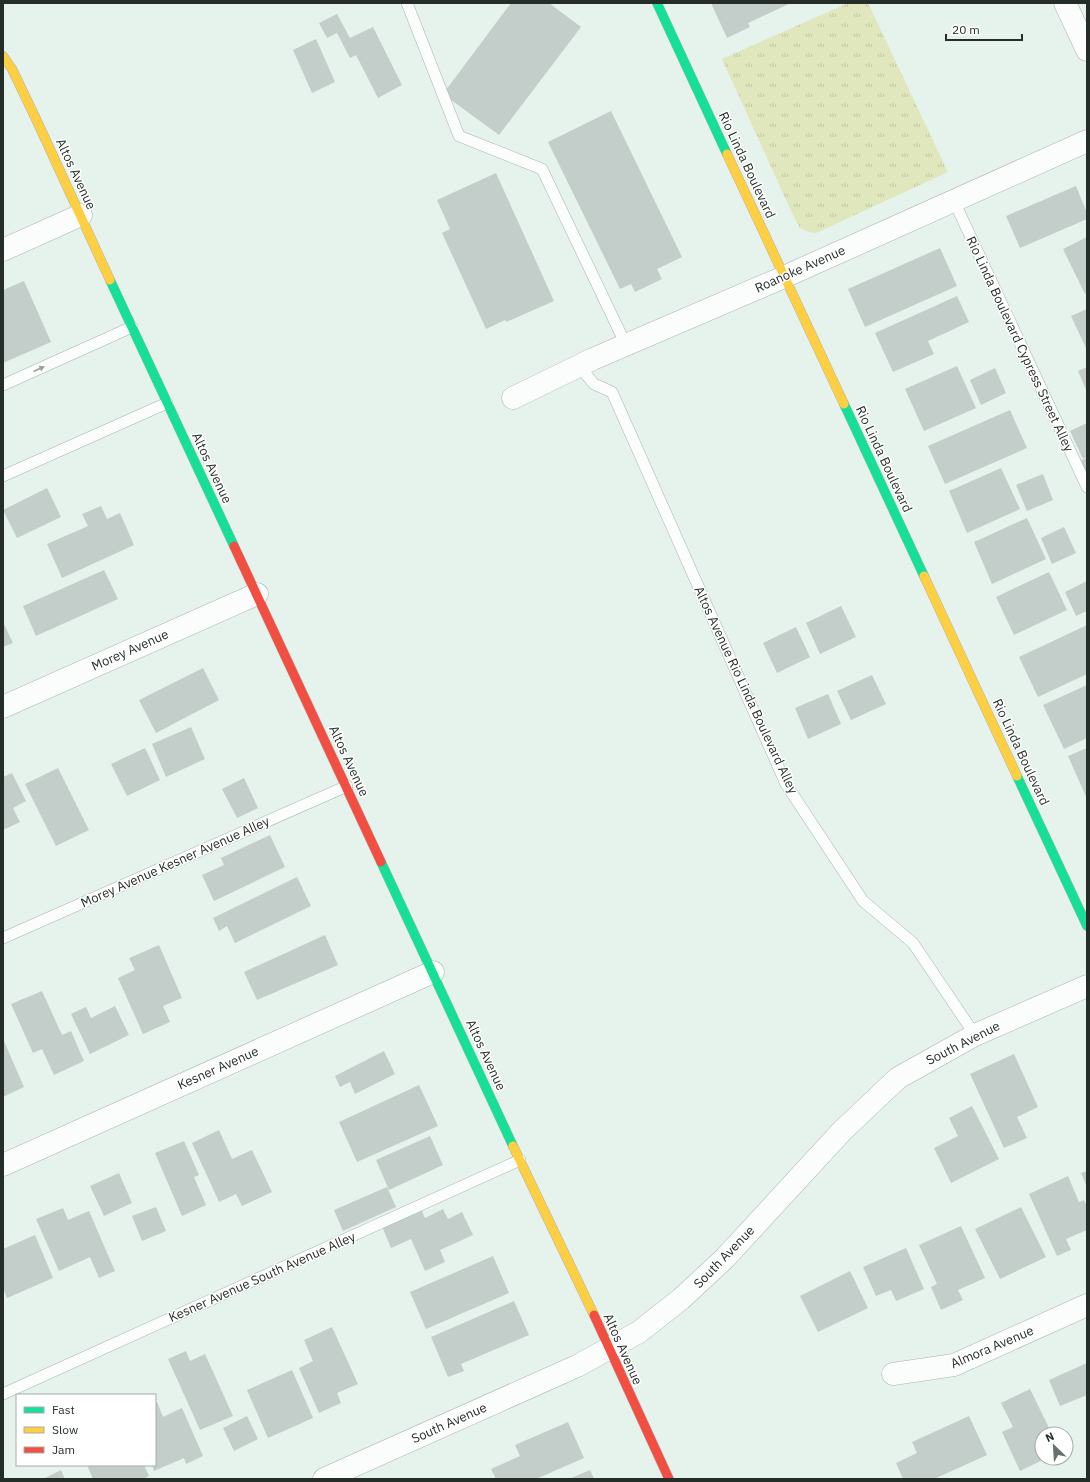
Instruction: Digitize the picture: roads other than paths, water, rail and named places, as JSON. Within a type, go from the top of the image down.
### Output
[{"type":"street","name":"Rio Linda Boulevard","points":[[657,3],[1087,926]]},
{"type":"street","points":[[1065,3],[1087,50]]},
{"type":"street","name":"Altos Avenue","points":[[3,56],[12,70],[81,215],[167,403],[434,972],[669,1479]]},
{"type":"street","name":"Roanoke Avenue","points":[[513,398],[579,366],[784,277],[1087,141]]},
{"type":"street","points":[[3,250],[81,215]]},
{"type":"street","name":"Morey Avenue","points":[[3,707],[257,594]]},
{"type":"street","name":"Kesner Avenue","points":[[3,1165],[434,972]]},
{"type":"street","name":"South Avenue","points":[[324,1479],[577,1366],[639,1332],[682,1300],[725,1258],[842,1131],[898,1078],[975,1035],[1087,986]]},
{"type":"street","name":"Almora Avenue","points":[[893,1374],[954,1365],[1087,1305]]},
{"type":"lane","points":[[407,3],[459,136],[542,168],[626,346]]},
{"type":"lane","name":"Rio Linda Boulevard Cypress Street Alley","points":[[954,200],[1087,487]]},
{"type":"lane","points":[[3,385],[132,326]]},
{"type":"lane","name":"Altos Avenue Rio Linda Boulevard Alley","points":[[579,366],[594,384],[612,392],[786,784],[863,901],[913,943],[975,1035]]},
{"type":"lane","points":[[3,476],[167,403]]},
{"type":"lane","name":"Morey Avenue Kesner Avenue Alley","points":[[3,938],[346,786]]},
{"type":"lane","name":"Kesner Avenue South Avenue Alley","points":[[3,1394],[520,1160]]}]
